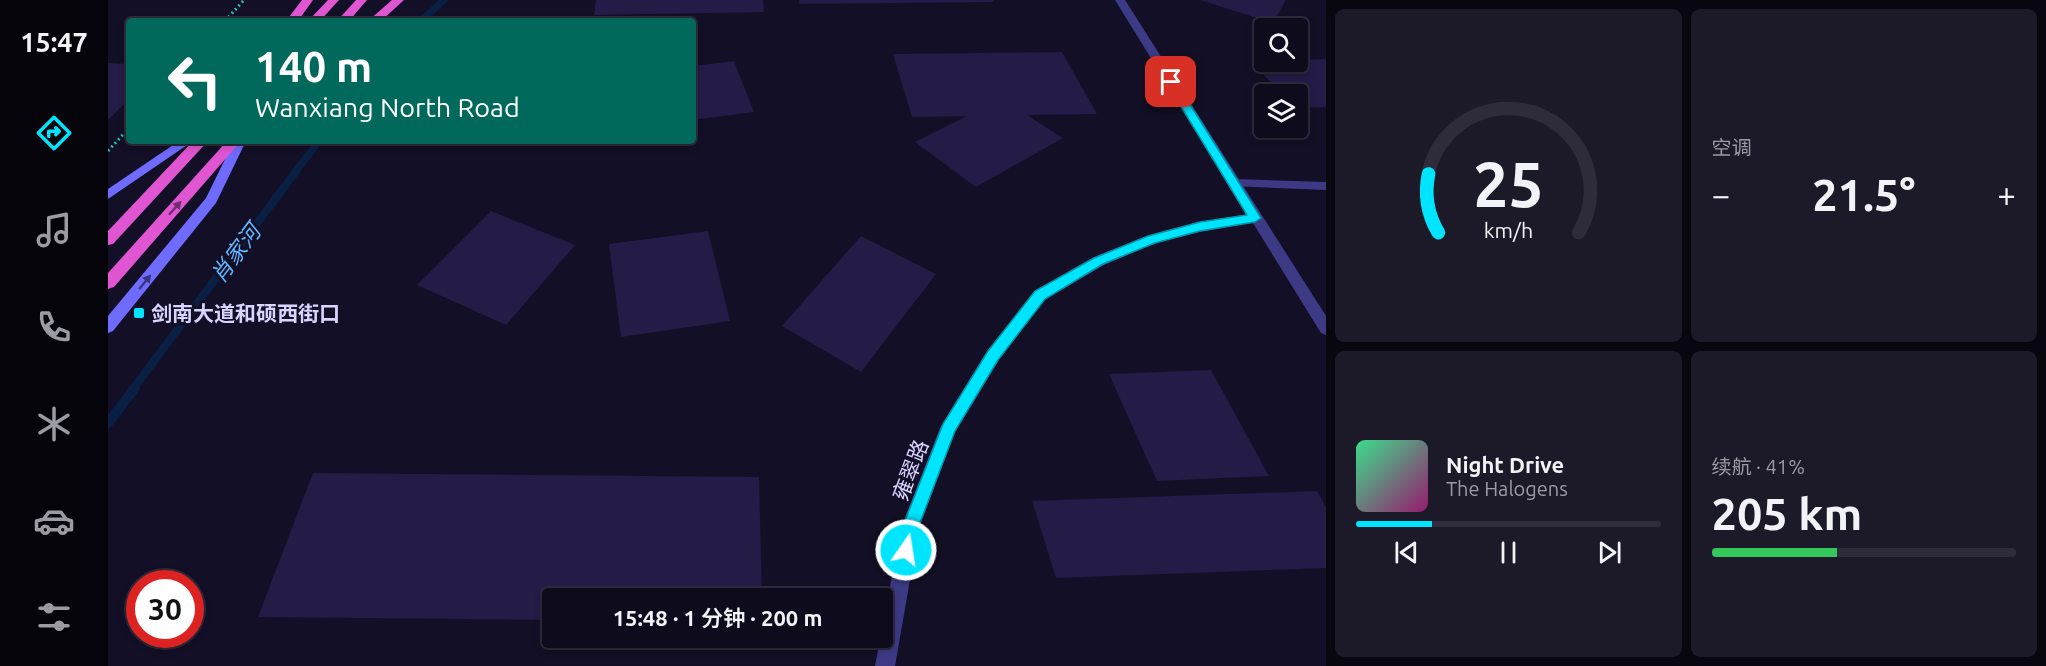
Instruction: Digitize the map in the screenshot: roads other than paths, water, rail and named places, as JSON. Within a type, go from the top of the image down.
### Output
[{"type":"highway","points":[[291,18],[308,0]]},
{"type":"highway","points":[[317,18],[334,0]]},
{"type":"highway","points":[[346,18],[362,0]]},
{"type":"highway","points":[[377,18],[392,0]]},
{"type":"highway","points":[[378,18],[399,0]]},
{"type":"highway","points":[[108,240],[198,144]]},
{"type":"highway","points":[[108,283],[231,144]]},
{"type":"main road","points":[[108,195],[183,144]]},
{"type":"main road","points":[[108,327],[211,200],[239,144]]},
{"type":"street","points":[[1120,0],[1326,329]]},
{"type":"street","points":[[1234,183],[1326,186]]},
{"type":"street","name":"雍翠路","points":[[885,666],[910,528],[948,428],[993,356],[1040,295],[1099,261],[1152,239],[1200,227],[1255,218]]},
{"type":"waterway","name":"肖家河","points":[[424,18],[444,0]]},
{"type":"waterway","name":"肖家河","points":[[296,171],[317,144]]},
{"type":"waterway","name":"肖家河","points":[[133,389],[297,170]]},
{"type":"waterway","name":"肖家河","points":[[108,423],[135,388]]},
{"type":"place","name":"剑南大道和硕西街口","points":[[139,313]]}]
